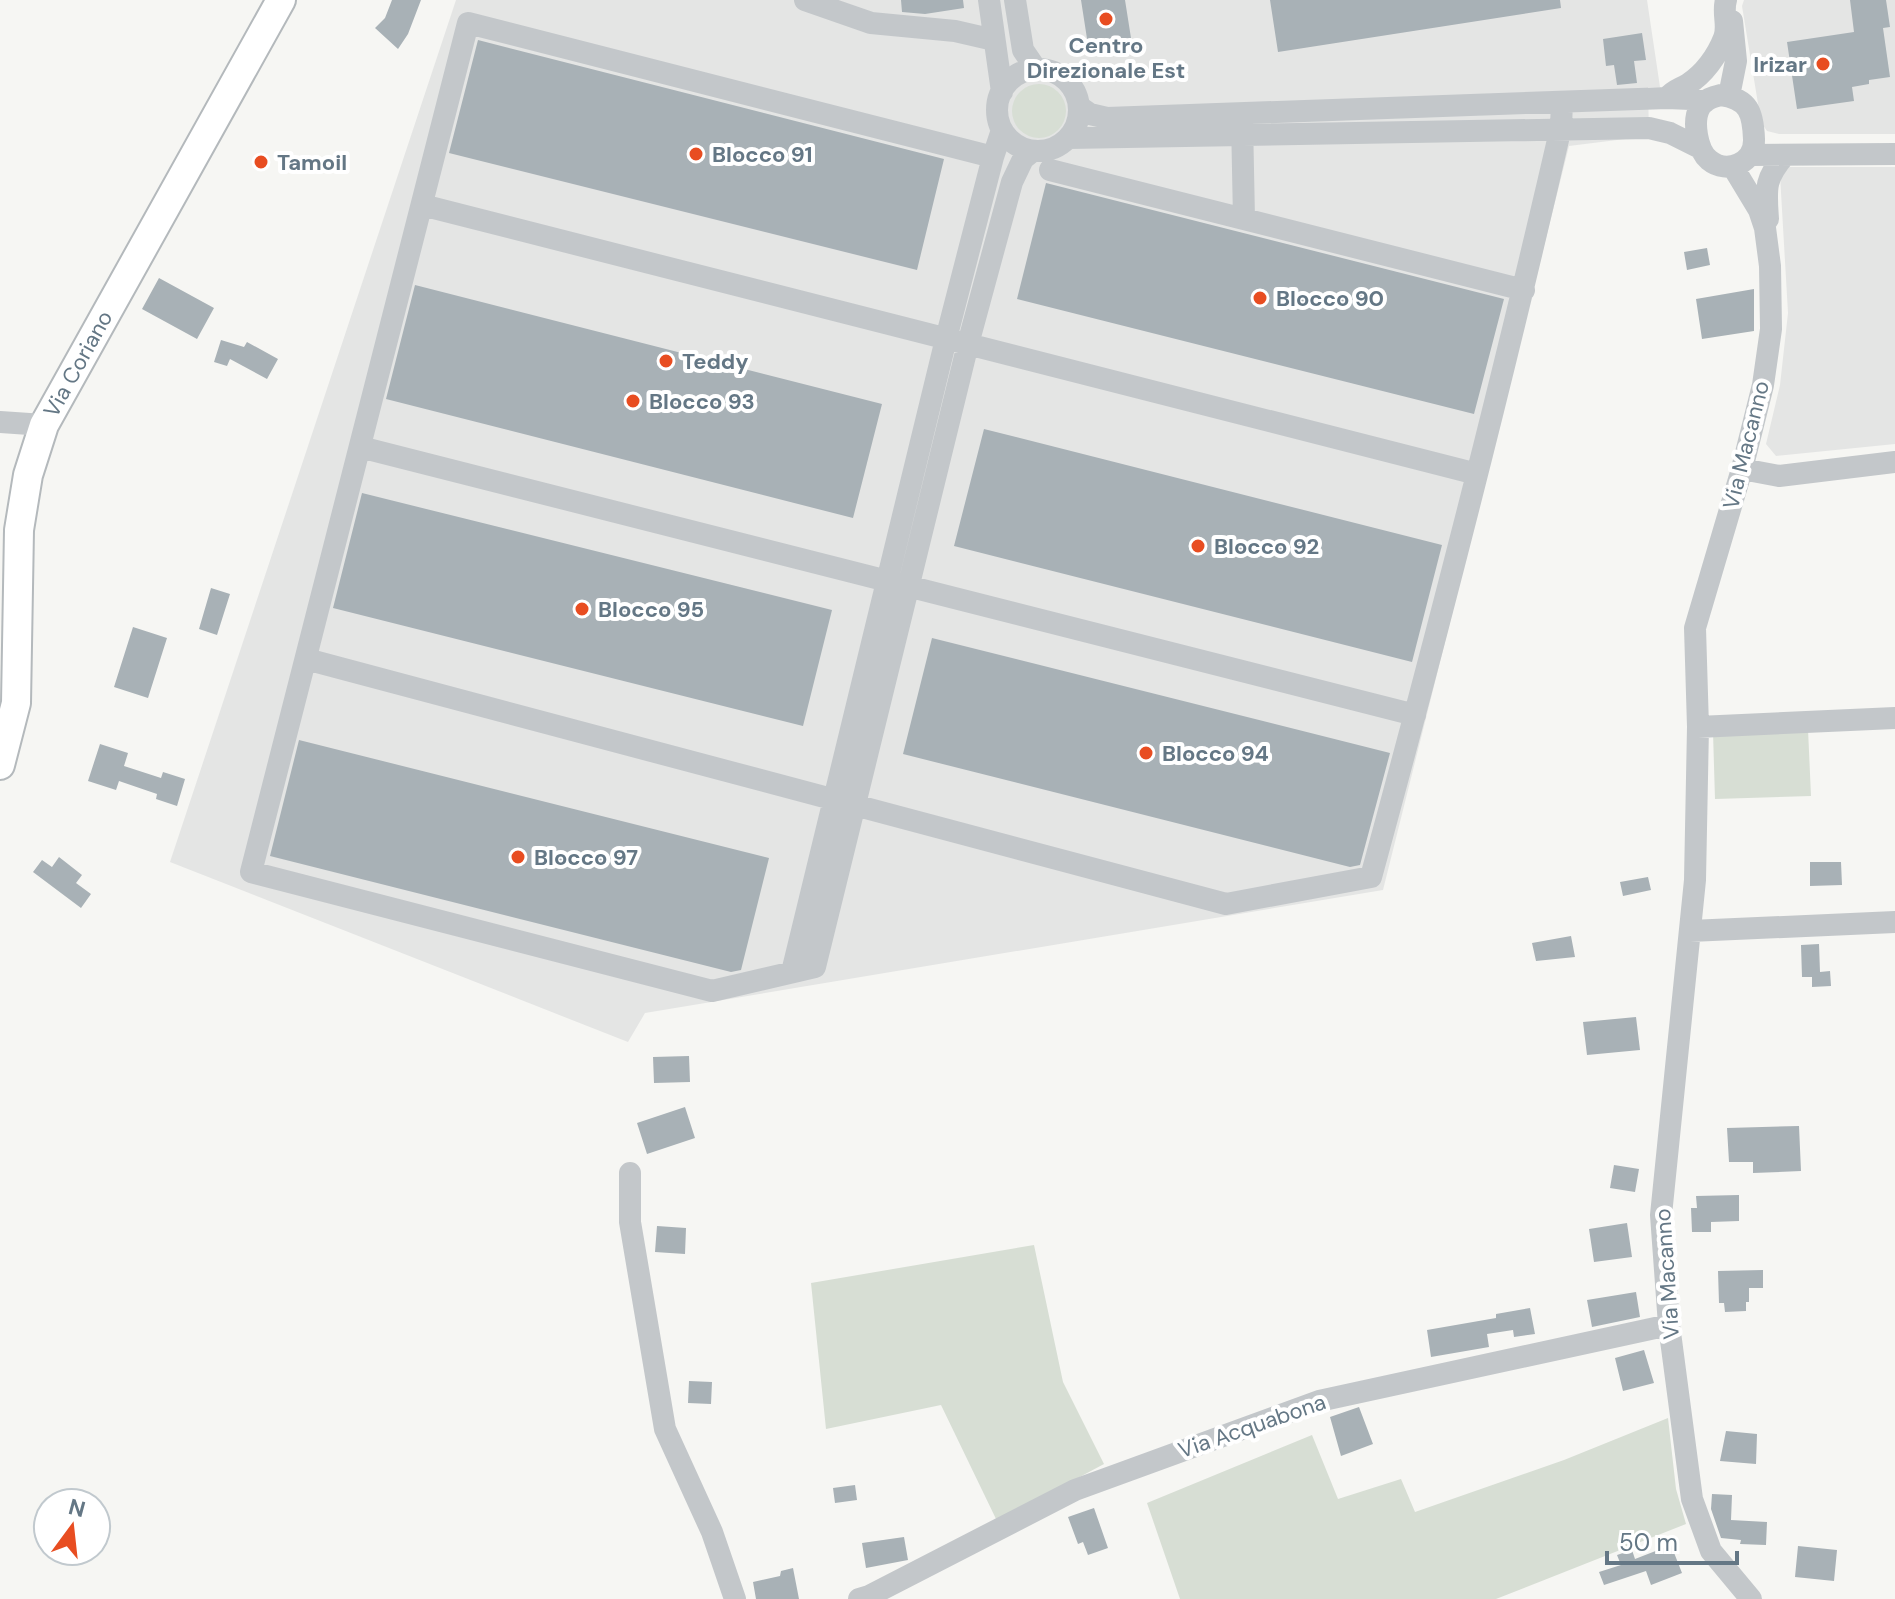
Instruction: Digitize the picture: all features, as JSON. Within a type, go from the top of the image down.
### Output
[{"type":"main road","name":"Via Coriano","points":[[0,765],[16,703],[19,530],[28,475],[44,425],[281,0]]},
{"type":"street","points":[[805,0],[871,23],[955,31],[991,19],[1002,92]]},
{"type":"street","points":[[1015,0],[1023,50],[1036,69]]},
{"type":"street","points":[[1728,0],[1736,61],[1729,96]]},
{"type":"street","points":[[1667,98],[1702,73],[1719,50],[1726,34],[1728,0]]},
{"type":"street","points":[[844,802],[815,967],[712,991],[251,872],[468,23],[993,157]]},
{"type":"street","points":[[1068,138],[1076,127],[1080,107],[1072,87],[1062,77],[1036,69],[1022,72],[1010,80],[1002,92],[998,118],[1002,130],[1021,147],[1033,151],[1046,150],[1068,138],[1562,102],[1667,98],[1705,102],[1721,95],[1736,97],[1745,103],[1750,113],[1755,143],[1742,161]]},
{"type":"street","points":[[306,659],[1226,904],[1371,877],[1524,290],[1561,127],[1562,102]]},
{"type":"street","points":[[1700,148],[1696,118],[1705,102]]},
{"type":"street","points":[[1080,107],[1090,114],[1107,118],[1242,125],[1649,128],[1670,133],[1700,148],[1708,159],[1720,166],[1785,155],[1895,154]]},
{"type":"street","points":[[1242,125],[1244,219]]},
{"type":"street","points":[[792,972],[844,802],[957,342],[993,157],[1002,130]]},
{"type":"street","points":[[957,342],[1012,182],[1023,159],[1033,151]]},
{"type":"street","points":[[1765,228],[1768,219],[1767,180],[1785,155]]},
{"type":"street","name":"Via Macanno","points":[[1742,161],[1765,228],[1770,266],[1771,329],[1763,385],[1742,469],[1695,628],[1698,727],[1695,880],[1661,1215],[1669,1325],[1692,1499],[1711,1551],[1751,1599]]},
{"type":"street","points":[[1050,170],[1524,290]]},
{"type":"street","points":[[422,205],[1477,474]]},
{"type":"street","points":[[0,422],[44,425]]},
{"type":"street","points":[[360,447],[1415,715]]},
{"type":"street","points":[[1742,469],[1779,476],[1895,462]]},
{"type":"street","points":[[1698,727],[1895,718]]},
{"type":"street","points":[[1690,931],[1895,922]]},
{"type":"street","points":[[630,1173],[630,1222],[665,1429],[712,1532],[735,1599]]},
{"type":"street","name":"Via Acquabona","points":[[859,1599],[1075,1490],[1319,1401],[1669,1325]]},
{"type":"shaded area","points":[[456,0],[1647,0],[1660,87],[1648,87],[1649,136],[1569,146],[1383,890],[645,1013],[628,1042],[170,862]]},
{"type":"shaded area","name":"Irizar","points":[[1744,0],[1895,0],[1895,134],[1779,134],[1767,131],[1761,122],[1742,6]]},
{"type":"shaded area","points":[[1039,84],[1050,86],[1058,92],[1064,100],[1064,122],[1058,130],[1050,136],[1039,138],[1028,136],[1020,130],[1014,122],[1012,111],[1014,100],[1020,92],[1028,86]]},
{"type":"shaded area","points":[[1789,167],[1895,167],[1895,444],[1776,456],[1766,444],[1780,385],[1788,313],[1780,175]]},
{"type":"shaded area","points":[[1808,729],[1811,796],[1715,799],[1713,732]]},
{"type":"shaded area","points":[[1034,1245],[1063,1382],[1104,1464],[997,1521],[941,1405],[826,1429],[811,1283]]},
{"type":"shaded area","points":[[1668,1418],[1676,1489],[1686,1524],[1496,1599],[1180,1599],[1147,1503],[1312,1435],[1338,1499],[1401,1479],[1415,1512],[1564,1460]]},
{"type":"building","points":[[392,0],[421,0],[408,34],[398,49],[375,28],[385,18]]},
{"type":"building","points":[[901,0],[963,0],[964,8],[925,14],[902,12]]},
{"type":"building","name":"Centro Direzionale Est","points":[[1081,0],[1125,0],[1131,38],[1088,45]]},
{"type":"building","points":[[1270,0],[1560,0],[1561,8],[1278,52]]},
{"type":"building","points":[[1850,0],[1886,0],[1890,27],[1883,28],[1890,77],[1869,80],[1869,84],[1852,87],[1854,101],[1797,109],[1787,42],[1854,32]]},
{"type":"building","points":[[1642,33],[1646,60],[1634,61],[1637,83],[1617,85],[1614,65],[1606,66],[1603,39]]},
{"type":"building","name":"Blocco 91","points":[[478,40],[944,159],[917,270],[449,153]]},
{"type":"building","name":"Blocco 90","points":[[1046,183],[1504,299],[1474,414],[1017,299]]},
{"type":"building","points":[[1707,248],[1710,265],[1687,270],[1684,252]]},
{"type":"building","points":[[159,278],[214,308],[197,339],[142,309]]},
{"type":"building","name":"Blocco 93","points":[[415,285],[882,404],[853,518],[386,399]]},
{"type":"building","points":[[1754,289],[1754,331],[1702,339],[1696,299]]},
{"type":"building","points":[[221,340],[244,347],[247,342],[278,359],[267,379],[230,359],[227,366],[214,362]]},
{"type":"building","name":"Blocco 92","points":[[984,429],[1442,545],[1412,662],[954,546]]},
{"type":"building","name":"Blocco 95","points":[[362,493],[832,610],[803,726],[333,608]]},
{"type":"building","points":[[211,588],[230,594],[217,635],[199,629]]},
{"type":"building","points":[[133,627],[167,638],[148,698],[114,687]]},
{"type":"building","name":"Blocco 94","points":[[932,638],[1390,753],[1360,865],[1350,867],[903,754]]},
{"type":"building","name":"Blocco 97","points":[[299,740],[769,858],[741,970],[731,972],[270,856]]},
{"type":"building","points":[[100,744],[128,753],[124,766],[161,778],[163,772],[185,779],[177,806],[156,799],[157,794],[119,781],[116,790],[88,781]]},
{"type":"building","points":[[59,857],[82,875],[76,883],[91,894],[81,908],[33,872],[42,860],[52,867]]},
{"type":"building","points":[[1810,862],[1841,862],[1842,885],[1810,886]]},
{"type":"building","points":[[1648,877],[1651,890],[1623,896],[1620,882]]},
{"type":"building","points":[[1571,936],[1575,957],[1536,961],[1532,943]]},
{"type":"building","points":[[1819,944],[1820,972],[1830,971],[1831,986],[1812,987],[1812,977],[1802,977],[1801,945]]},
{"type":"building","points":[[1636,1017],[1640,1050],[1587,1055],[1583,1022]]},
{"type":"building","points":[[689,1056],[690,1082],[654,1083],[653,1057]]},
{"type":"building","points":[[685,1107],[695,1138],[647,1154],[637,1123]]},
{"type":"building","points":[[1799,1126],[1801,1171],[1753,1173],[1753,1162],[1729,1162],[1727,1128]]},
{"type":"building","points":[[1614,1165],[1639,1169],[1635,1192],[1610,1188]]},
{"type":"building","points":[[1739,1195],[1739,1221],[1711,1222],[1711,1232],[1692,1232],[1691,1208],[1697,1208],[1696,1196]]},
{"type":"building","points":[[1627,1223],[1632,1257],[1594,1262],[1589,1229]]},
{"type":"building","points":[[657,1226],[686,1228],[685,1254],[655,1252]]},
{"type":"building","points":[[1763,1270],[1763,1288],[1749,1288],[1746,1311],[1725,1312],[1724,1303],[1719,1303],[1718,1271]]},
{"type":"building","points":[[1636,1292],[1640,1317],[1592,1327],[1587,1300]]},
{"type":"building","points":[[1530,1308],[1535,1334],[1514,1337],[1513,1330],[1487,1334],[1489,1347],[1431,1357],[1427,1330],[1496,1318],[1496,1314]]},
{"type":"building","points":[[1644,1350],[1654,1383],[1623,1391],[1615,1358]]},
{"type":"building","points":[[689,1381],[712,1382],[711,1404],[688,1403]]},
{"type":"building","points":[[1359,1407],[1373,1444],[1341,1456],[1330,1417]]},
{"type":"building","points":[[1726,1431],[1757,1434],[1756,1464],[1720,1461]]},
{"type":"building","points":[[855,1485],[857,1500],[835,1503],[833,1488]]},
{"type":"building","points":[[1712,1494],[1732,1495],[1731,1520],[1767,1522],[1766,1545],[1740,1544],[1741,1540],[1721,1538],[1711,1509]]},
{"type":"building","points":[[1094,1508],[1108,1548],[1088,1555],[1083,1542],[1078,1544],[1068,1517]]},
{"type":"building","points":[[904,1537],[908,1560],[866,1568],[862,1543]]},
{"type":"building","points":[[1671,1545],[1682,1573],[1651,1585],[1646,1571],[1604,1585],[1599,1572],[1621,1565],[1617,1555],[1632,1550],[1635,1559]]},
{"type":"building","points":[[1798,1546],[1837,1550],[1834,1581],[1795,1577]]},
{"type":"building","points":[[793,1568],[799,1599],[756,1599],[753,1582],[780,1576],[781,1571]]},
{"type":"place","name":"Centro Direzionale Est","points":[[1106,19]]},
{"type":"place","name":"Irizar","points":[[1823,64]]},
{"type":"place","name":"Blocco 91","points":[[696,154]]},
{"type":"place","name":"Tamoil","points":[[261,162]]},
{"type":"place","name":"Blocco 90","points":[[1260,298]]},
{"type":"place","name":"Teddy","points":[[666,361]]},
{"type":"place","name":"Blocco 93","points":[[633,401]]},
{"type":"place","name":"Blocco 92","points":[[1198,546]]},
{"type":"place","name":"Blocco 95","points":[[582,609]]},
{"type":"place","name":"Blocco 94","points":[[1146,753]]},
{"type":"place","name":"Blocco 97","points":[[518,857]]}]
